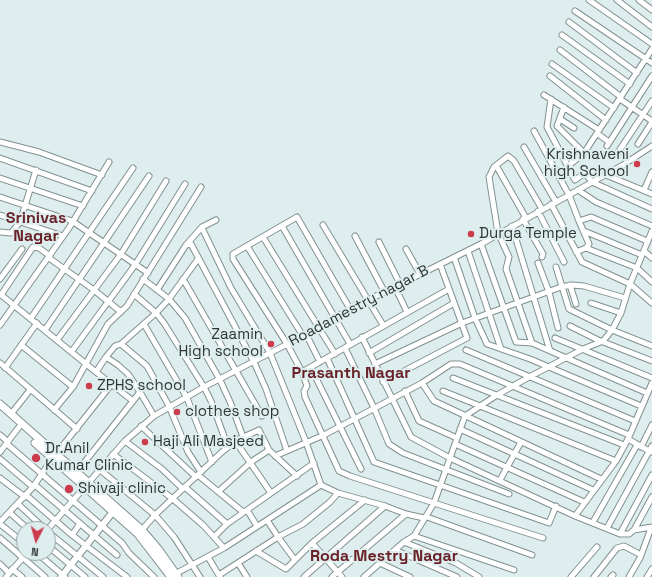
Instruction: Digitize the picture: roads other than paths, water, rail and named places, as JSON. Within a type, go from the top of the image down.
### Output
[{"type":"main road","points":[[0,404],[54,457],[76,473],[86,486],[112,513],[140,532]]},
{"type":"main road","points":[[0,410],[140,532],[174,576]]},
{"type":"street","points":[[589,0],[652,44]]},
{"type":"street","points":[[617,0],[652,27]]},
{"type":"street","points":[[639,0],[652,10]]},
{"type":"street","points":[[575,11],[652,63]]},
{"type":"street","points":[[569,22],[637,73]]},
{"type":"street","points":[[562,35],[630,84]]},
{"type":"street","points":[[568,166],[584,153],[652,49]]},
{"type":"street","points":[[560,50],[631,107],[652,121],[638,144]]},
{"type":"street","points":[[552,64],[614,108]]},
{"type":"street","points":[[550,76],[606,120]]},
{"type":"street","points":[[544,95],[564,107],[599,132],[608,144],[652,76]]},
{"type":"street","points":[[551,99],[547,127],[575,180],[585,173],[592,182],[652,209]]},
{"type":"street","points":[[617,154],[652,101]]},
{"type":"street","points":[[564,107],[557,126],[584,153]]},
{"type":"street","points":[[560,120],[574,128]]},
{"type":"street","points":[[534,131],[569,195],[589,244],[586,248],[576,252]]},
{"type":"street","points":[[0,142],[38,152],[102,175]]},
{"type":"street","name":"Roadamestry nagar B","points":[[56,520],[125,440],[141,426],[169,406],[187,398],[204,387],[305,335],[384,291],[468,251],[606,175],[652,146]]},
{"type":"street","points":[[524,147],[554,203],[582,262],[630,284],[652,303]]},
{"type":"street","points":[[532,343],[506,269],[509,257],[498,234],[489,177],[494,168],[508,156],[514,161],[540,210],[564,262]]},
{"type":"street","points":[[0,158],[92,191]]},
{"type":"street","points":[[0,325],[49,257],[83,206],[109,162]]},
{"type":"street","points":[[497,167],[543,254],[542,257]]},
{"type":"street","points":[[31,318],[133,168]]},
{"type":"street","points":[[0,232],[11,233],[20,222],[36,170]]},
{"type":"street","points":[[644,190],[652,172]]},
{"type":"street","points":[[606,175],[652,194]]},
{"type":"street","points":[[45,330],[149,176]]},
{"type":"street","points":[[0,178],[31,187],[83,206]]},
{"type":"street","points":[[57,340],[121,254],[166,181]]},
{"type":"street","points":[[72,351],[135,265],[185,184]]},
{"type":"street","points":[[54,410],[73,387],[108,324],[127,306],[201,187]]},
{"type":"street","points":[[578,190],[596,202],[652,226]]},
{"type":"street","points":[[0,197],[72,221],[148,273]]},
{"type":"street","points":[[0,215],[63,236]]},
{"type":"street","points":[[350,309],[297,217],[233,254],[233,259],[287,344],[302,372],[307,386],[304,391],[305,397],[324,435],[339,471],[350,476],[544,538]]},
{"type":"street","points":[[364,577],[404,542],[414,536],[427,517],[434,503],[465,416],[530,376],[549,368],[583,349],[603,341],[612,330],[621,313],[630,284],[650,236],[594,218],[579,221]]},
{"type":"street","points":[[157,290],[186,245],[202,228],[216,220]]},
{"type":"street","points":[[282,226],[350,344]]},
{"type":"street","points":[[323,226],[383,325]]},
{"type":"street","points":[[512,226],[550,351]]},
{"type":"street","points":[[202,228],[231,288],[270,353],[306,442],[321,486]]},
{"type":"street","points":[[584,232],[643,253],[652,258]]},
{"type":"street","points":[[355,236],[384,291]]},
{"type":"street","points":[[263,237],[335,354]]},
{"type":"street","points":[[379,242],[400,284]]},
{"type":"street","points":[[186,245],[191,244],[254,362],[266,388],[287,451]]},
{"type":"street","points":[[481,244],[516,342],[532,343],[647,393]]},
{"type":"street","points":[[248,246],[305,335],[320,362]]},
{"type":"street","points":[[121,312],[108,300],[64,269],[40,248],[33,247],[1,294],[72,351],[111,385],[133,401]]},
{"type":"street","points":[[586,248],[637,268],[652,282]]},
{"type":"street","points":[[406,249],[420,274]]},
{"type":"street","points":[[0,279],[22,250]]},
{"type":"street","points":[[468,251],[490,312],[501,349]]},
{"type":"street","points":[[454,257],[485,342],[641,406]]},
{"type":"street","points":[[96,372],[115,346],[121,344],[144,324],[169,299],[198,259]]},
{"type":"street","points":[[538,263],[549,292],[558,328]]},
{"type":"street","points":[[383,382],[467,338],[440,264]]},
{"type":"street","points":[[556,267],[569,309],[612,330],[652,346]]},
{"type":"street","points":[[143,279],[169,299],[185,318],[220,380],[231,404],[243,437]]},
{"type":"street","points":[[183,279],[262,416]]},
{"type":"street","points":[[375,364],[462,323],[490,312],[519,304],[561,287],[570,285],[584,286],[625,298]]},
{"type":"street","points":[[570,285],[576,304]]},
{"type":"street","points":[[395,287],[407,312]]},
{"type":"street","points":[[302,372],[449,289]]},
{"type":"street","points":[[134,294],[164,322],[204,387],[228,447]]},
{"type":"street","points":[[369,353],[454,303]]},
{"type":"street","points":[[591,303],[621,313]]},
{"type":"street","points":[[5,368],[37,323]]},
{"type":"street","points":[[144,324],[187,398],[212,462]]},
{"type":"street","points":[[570,326],[652,361]]},
{"type":"street","points":[[362,337],[391,399],[411,437],[450,458],[575,516],[594,522],[620,534],[629,534],[634,530],[652,497]]},
{"type":"street","points":[[554,338],[652,378]]},
{"type":"street","points":[[121,344],[146,366],[169,406],[198,475]]},
{"type":"street","points":[[21,345],[73,387]]},
{"type":"street","points":[[345,348],[374,408],[389,444],[394,449],[509,494]]},
{"type":"street","points":[[466,350],[635,421]]},
{"type":"street","points":[[106,357],[128,374],[154,416]]},
{"type":"street","points":[[327,358],[374,462],[549,523],[556,506]]},
{"type":"street","points":[[0,363],[77,430]]},
{"type":"street","points":[[275,456],[324,435],[422,383],[451,364],[455,363],[513,386],[628,437],[639,446],[651,450],[607,528]]},
{"type":"street","points":[[311,368],[361,469]]},
{"type":"street","points":[[453,378],[624,445]]},
{"type":"street","points":[[422,383],[434,401],[600,479]]},
{"type":"street","points":[[575,516],[600,479],[616,461],[652,383]]},
{"type":"street","points":[[16,536],[0,523],[26,496],[54,457],[77,430],[111,385]]},
{"type":"street","points":[[11,414],[30,390]]},
{"type":"street","points":[[405,391],[419,421],[457,438]]},
{"type":"street","points":[[442,391],[616,461]]},
{"type":"street","points":[[76,473],[140,392]]},
{"type":"street","points":[[594,522],[652,425]]},
{"type":"street","points":[[141,426],[198,475],[245,511],[257,526]]},
{"type":"street","points":[[0,452],[19,427]]},
{"type":"street","points":[[460,429],[593,490]]},
{"type":"street","points":[[140,532],[155,515],[228,447],[243,437],[258,430],[261,431],[269,450],[297,476]]},
{"type":"street","points":[[0,435],[42,475],[74,500],[122,542],[129,553],[154,577]]},
{"type":"street","points":[[125,440],[227,524]]},
{"type":"street","points":[[236,442],[271,493]]},
{"type":"street","points":[[500,480],[521,442]]},
{"type":"street","points":[[455,444],[584,502]]},
{"type":"street","points":[[219,491],[251,462],[269,450]]},
{"type":"street","points":[[113,454],[173,499],[215,536],[224,548]]},
{"type":"street","points":[[0,459],[117,555]]},
{"type":"street","points":[[215,536],[227,524],[314,463]]},
{"type":"street","points":[[99,469],[155,515],[174,537],[193,564],[200,577]]},
{"type":"street","points":[[620,534],[652,475]]},
{"type":"street","points":[[0,478],[26,496],[72,535],[127,577]]},
{"type":"street","points":[[321,486],[338,493],[385,506],[406,514],[424,518],[427,517],[532,555]]},
{"type":"street","points":[[174,576],[224,548],[321,486]]},
{"type":"street","points":[[208,557],[220,576],[278,537],[303,524],[330,502],[338,493]]},
{"type":"street","points":[[256,551],[286,569],[312,543],[365,500]]},
{"type":"street","points":[[18,504],[36,521]]},
{"type":"street","points":[[304,577],[385,506]]},
{"type":"street","points":[[10,513],[19,521]]},
{"type":"street","points":[[46,561],[63,576],[112,513]]},
{"type":"street","points":[[332,577],[340,575],[406,514]]},
{"type":"street","points":[[267,520],[295,560]]},
{"type":"street","points":[[72,535],[79,525]]},
{"type":"street","points":[[629,577],[641,555],[651,527],[634,530]]},
{"type":"street","points":[[414,536],[514,570]]},
{"type":"street","points":[[56,537],[103,577]]},
{"type":"street","points":[[0,538],[16,553]]},
{"type":"street","points":[[404,542],[456,563],[479,577]]},
{"type":"street","points":[[312,543],[340,575]]},
{"type":"street","points":[[594,577],[617,548],[624,546],[641,555]]},
{"type":"street","points":[[571,577],[597,547]]},
{"type":"street","points":[[395,550],[457,577]]},
{"type":"street","points":[[56,553],[85,577]]},
{"type":"street","points":[[9,573],[20,561]]},
{"type":"street","points":[[25,561],[45,577]]},
{"type":"street","points":[[238,563],[247,577]]},
{"type":"street","points":[[380,563],[410,577]]},
{"type":"street","points":[[0,564],[9,573],[22,577]]},
{"type":"street","points":[[647,577],[652,570]]},
{"type":"street","points":[[393,577],[398,572]]},
{"type":"place","name":"Krishnaveni high School","points":[[637,164]]},
{"type":"place","name":"Durga Temple","points":[[471,234]]},
{"type":"place","name":"Zaamin High school","points":[[271,344]]},
{"type":"place","name":"ZPHS school","points":[[89,386]]},
{"type":"place","name":"clothes shop","points":[[177,412]]},
{"type":"place","name":"Haji Ali Masjeed","points":[[145,442]]},
{"type":"place","name":"Dr.Anil Kumar Clinic","points":[[36,458]]},
{"type":"place","name":"Shivaji clinic","points":[[69,489]]},
{"type":"district","name":"Srinivas Nagar","points":[[36,228]]},
{"type":"district","name":"Prasanth Nagar","points":[[351,374]]},
{"type":"district","name":"Roda Mestry Nagar","points":[[384,557]]}]
